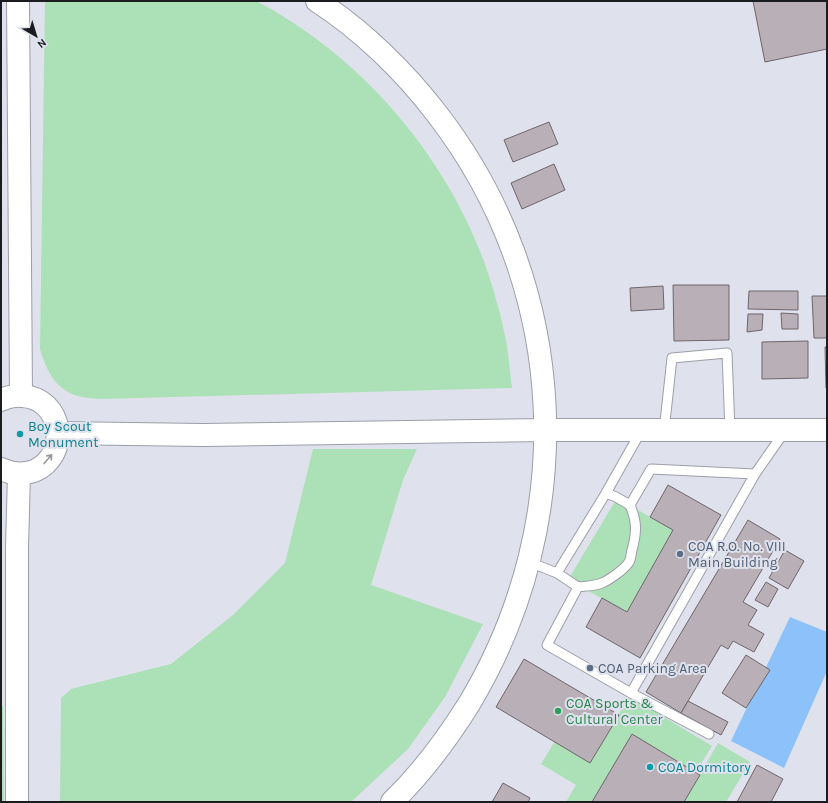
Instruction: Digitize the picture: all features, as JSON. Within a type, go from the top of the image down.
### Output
[{"type":"street","points":[[18,1],[11,398],[31,397],[40,401],[53,415],[57,424],[58,433],[54,453],[47,462],[39,468],[29,472],[10,472],[17,547],[18,802]]},
{"type":"street","points":[[317,1],[359,32],[393,63],[424,96],[476,170],[500,218],[514,252],[528,296],[544,385],[546,430],[544,475],[529,562],[516,604],[500,644],[481,683],[458,721],[433,756],[392,802]]},
{"type":"street","points":[[58,433],[203,435],[546,430],[827,430]]},
{"type":"lane","points":[[664,431],[672,358],[727,353],[730,431]]},
{"type":"lane","points":[[631,693],[755,474],[786,430]]},
{"type":"lane","points":[[557,573],[606,493],[641,431]]},
{"type":"lane","points":[[630,505],[651,469],[755,474]]},
{"type":"lane","points":[[529,562],[557,573],[578,587],[602,583],[615,576],[629,562],[634,543],[636,526],[630,505],[606,493]]},
{"type":"lane","points":[[578,587],[547,645],[631,693],[709,734]]},
{"type":"green space","points":[[45,1],[256,1],[294,23],[330,49],[364,79],[394,112],[422,147],[447,184],[468,223],[485,264],[498,305],[508,351],[512,388],[100,399],[78,396],[64,389],[49,372],[40,349]]},
{"type":"green space","points":[[313,449],[417,449],[403,480],[371,585],[483,624],[445,697],[408,749],[351,802],[60,802],[61,698],[71,689],[171,664],[233,615],[285,563]]},
{"type":"green space","points":[[617,498],[673,530],[627,612],[568,580]]},
{"type":"green space","points":[[629,696],[712,746],[696,772],[632,734],[592,802],[566,802],[576,785],[541,764],[555,741],[590,763]]},
{"type":"green space","points":[[1,705],[3,706],[4,802],[1,802]]},
{"type":"green space","points":[[718,743],[750,762],[726,802],[684,802]]},
{"type":"water","points":[[790,617],[827,632],[827,671],[784,768],[731,741]]},
{"type":"building","points":[[753,1],[827,1],[827,49],[765,62]]},
{"type":"building","points":[[549,122],[558,144],[513,162],[504,140]]},
{"type":"building","points":[[554,164],[565,190],[522,209],[511,183]]},
{"type":"building","points":[[673,285],[729,285],[729,340],[674,341]]},
{"type":"building","points":[[663,286],[664,309],[631,311],[630,288]]},
{"type":"building","points":[[749,291],[798,291],[798,310],[748,309]]},
{"type":"building","points":[[812,296],[827,296],[827,338],[814,338]]},
{"type":"building","points":[[781,313],[798,314],[798,329],[782,329]]},
{"type":"building","points":[[748,314],[763,314],[762,330],[747,332]]},
{"type":"building","points":[[808,341],[808,378],[762,379],[762,342]]},
{"type":"building","points":[[825,347],[827,347],[827,388],[826,388]]},
{"type":"building","name":"COA R.O. No. VIII Main Building","points":[[668,485],[721,515],[640,658],[586,627],[602,598],[627,612],[673,530],[650,517]]},
{"type":"building","points":[[748,520],[780,539],[743,602],[757,610],[748,625],[764,634],[754,652],[733,641],[728,649],[721,645],[681,713],[646,692]]},
{"type":"building","points":[[785,550],[804,561],[788,589],[769,578]]},
{"type":"building","points":[[766,582],[778,589],[768,607],[755,600]]},
{"type":"building","points":[[746,655],[770,670],[746,708],[722,693]]},
{"type":"building","name":"COA Sports & Cultural Center","points":[[524,659],[619,715],[590,763],[496,707]]},
{"type":"building","points":[[688,701],[728,722],[721,735],[681,713]]},
{"type":"building","name":"COA Dormitory","points":[[632,734],[700,775],[684,802],[592,802]]},
{"type":"building","points":[[757,765],[783,779],[771,802],[737,802]]},
{"type":"building","points":[[503,783],[530,798],[528,802],[492,802]]},
{"type":"place","name":"Boy Scout Monument","points":[[20,434]]},
{"type":"place","name":"COA R.O. No. VIII Main Building","points":[[680,554]]},
{"type":"place","name":"COA Parking Area","points":[[590,668]]},
{"type":"place","name":"COA Sports & Cultural Center","points":[[558,711]]},
{"type":"place","name":"COA Dormitory","points":[[650,767]]}]
